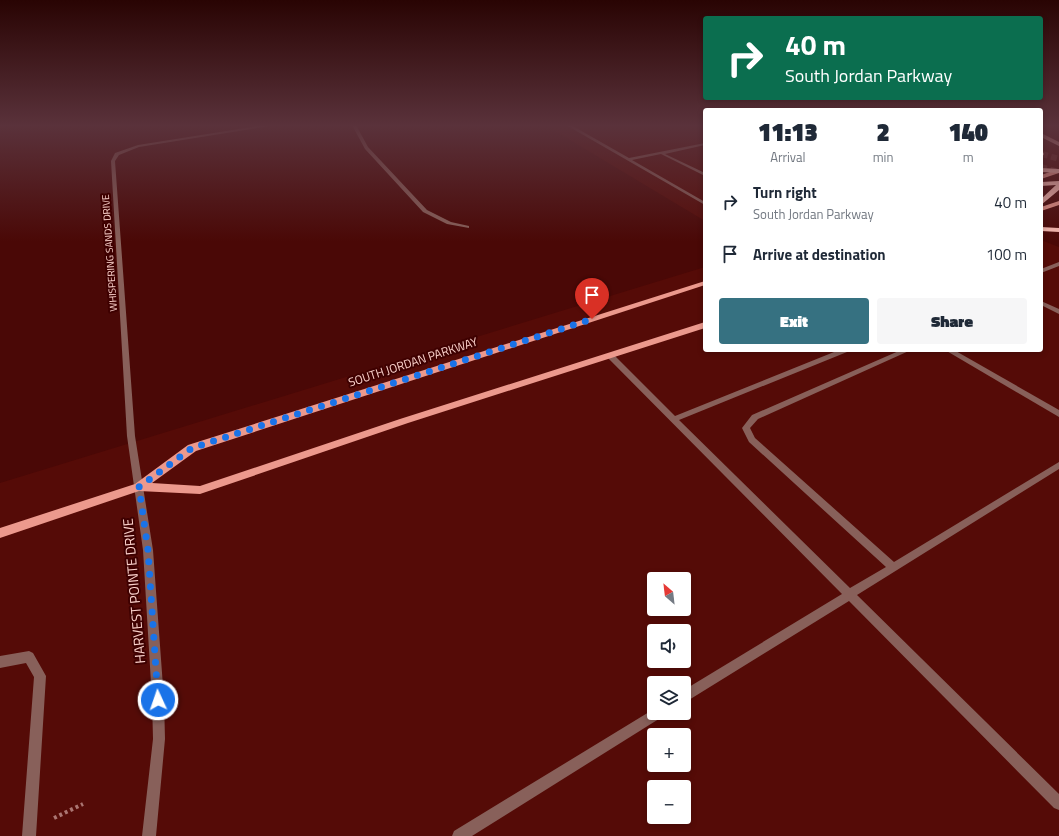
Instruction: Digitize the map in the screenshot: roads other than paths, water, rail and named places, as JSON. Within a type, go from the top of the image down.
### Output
[{"type":"highway","points":[[1043,170],[1059,171]]},
{"type":"highway","points":[[1043,184],[1059,182]]},
{"type":"highway","points":[[1043,202],[1059,186]]},
{"type":"highway","points":[[1043,229],[1059,230]]},
{"type":"main road","points":[[1043,176],[1059,171]]},
{"type":"main road","points":[[1043,208],[1059,203]]},
{"type":"main road","name":"SOUTH JORDAN PARKWAY","points":[[0,533],[139,487],[192,448],[703,284]]},
{"type":"main road","name":"SOUTH JORDAN PARKWAY","points":[[139,487],[200,490],[411,419],[703,326]]},
{"type":"street","name":"WHISPERING SANDS DRIVE","points":[[114,164],[131,436],[139,487]]},
{"type":"street","points":[[381,164],[425,211],[449,223],[466,227]]},
{"type":"street","points":[[635,164],[703,203]]},
{"type":"street","points":[[683,164],[703,174]]},
{"type":"street","points":[[693,169],[703,166]]},
{"type":"street","points":[[1043,270],[1059,264]]},
{"type":"street","points":[[1043,304],[1059,312]]},
{"type":"street","points":[[674,419],[840,352]]},
{"type":"street","points":[[893,567],[752,440],[746,428],[755,417],[901,352]]},
{"type":"street","points":[[952,352],[1059,414]]},
{"type":"street","points":[[610,356],[1059,803]]},
{"type":"street","points":[[691,693],[1059,465]]},
{"type":"street","name":"HARVEST POINTE DRIVE","points":[[139,487],[148,550],[159,739],[149,836]]},
{"type":"street","points":[[0,662],[29,657],[40,676],[29,836]]},
{"type":"street","points":[[459,836],[647,720]]},
{"type":"tunnel","points":[[1043,168],[1059,172]]}]
